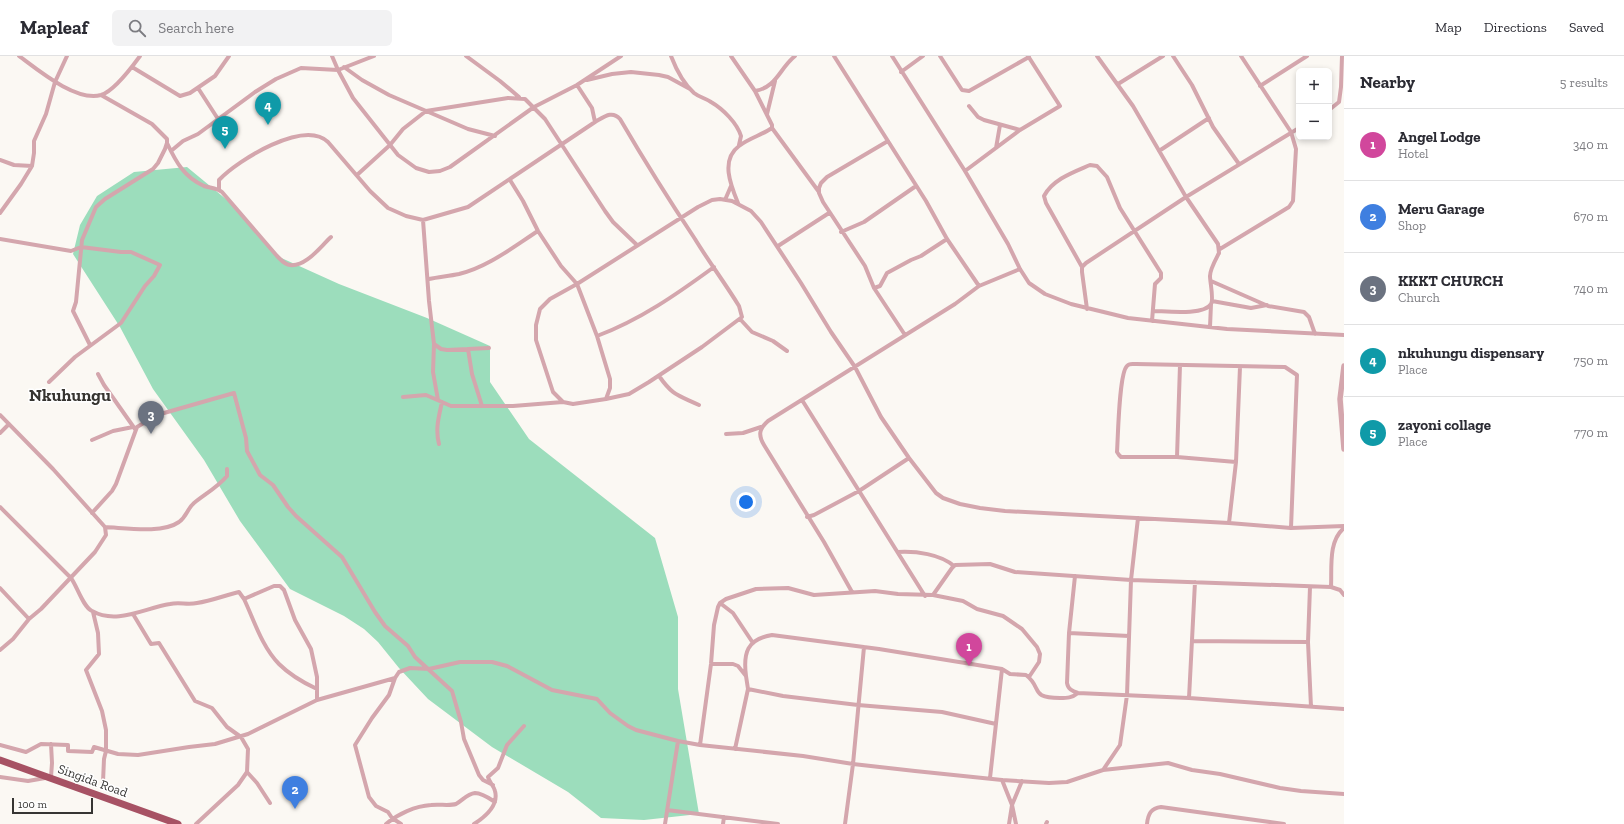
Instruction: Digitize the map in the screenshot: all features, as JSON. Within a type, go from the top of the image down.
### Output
[{"type":"highway","name":"Singida Road","points":[[0,760],[178,824]]},
{"type":"street","points":[[19,56],[56,82],[79,93],[93,96],[101,95],[120,81],[140,56]]},
{"type":"street","points":[[0,213],[32,166],[34,141],[46,114],[56,82],[68,56]]},
{"type":"street","points":[[132,67],[180,96],[190,93],[215,76],[229,56]]},
{"type":"street","points":[[332,56],[353,98],[398,155],[416,168],[429,172],[440,172],[461,161],[534,107],[577,85],[621,56]]},
{"type":"street","points":[[171,151],[276,79],[301,68],[338,70],[374,56]]},
{"type":"street","points":[[466,56],[500,81],[519,98],[529,102],[545,119],[609,217],[637,245]]},
{"type":"street","points":[[671,56],[690,89]]},
{"type":"street","points":[[731,56],[755,91],[772,122],[772,128],[819,193],[829,213],[865,266],[874,288],[905,335]]},
{"type":"street","points":[[767,114],[775,81],[784,67],[795,56]]},
{"type":"street","points":[[834,56],[926,201],[947,240],[980,286]]},
{"type":"street","points":[[892,56],[965,171],[1008,244],[1020,269],[1030,283],[1045,294],[1087,309],[1128,318],[1210,327],[1344,335]]},
{"type":"street","points":[[901,72],[923,56]]},
{"type":"street","points":[[940,56],[962,90],[969,91],[1029,56],[1060,106],[1020,130],[965,171]]},
{"type":"street","points":[[1097,56],[1107,72],[1118,84],[1186,197],[1220,249]]},
{"type":"street","points":[[1118,84],[1163,56]]},
{"type":"street","points":[[1173,56],[1192,85],[1209,118],[1239,164]]},
{"type":"street","points":[[1210,327],[1210,274],[1220,249],[1292,204],[1296,149],[1291,132],[1241,56]]},
{"type":"street","points":[[1260,86],[1307,56]]},
{"type":"street","points":[[1332,108],[1339,102],[1342,56]]},
{"type":"street","points":[[344,67],[362,80],[389,95],[468,129],[495,136]]},
{"type":"street","points":[[582,81],[612,74],[631,72],[668,77],[717,105],[740,132],[742,136],[739,146]]},
{"type":"street","points":[[755,91],[763,90],[775,81]]},
{"type":"street","points":[[577,85],[592,108],[595,122]]},
{"type":"street","points":[[198,88],[218,119]]},
{"type":"street","points":[[101,95],[157,127],[167,139],[167,143],[178,166],[192,179],[203,185],[219,190],[277,256],[290,266],[304,262],[331,237]]},
{"type":"street","points":[[357,175],[390,145],[403,129],[426,111],[508,98],[519,98]]},
{"type":"street","points":[[969,106],[978,118],[1020,130]]},
{"type":"street","points":[[219,190],[219,180],[236,166],[258,152],[279,142],[299,135],[309,134],[324,138],[370,191],[388,208],[406,216],[423,220],[468,207],[595,122],[609,114],[616,115],[620,119],[695,240],[739,306],[742,314],[740,319],[659,376],[629,394],[573,404],[563,402],[513,406],[451,406],[422,394],[403,396]]},
{"type":"street","points":[[1159,150],[1209,118]]},
{"type":"street","points":[[996,148],[1000,125]]},
{"type":"street","points":[[738,203],[731,186],[730,157],[739,146],[772,128]]},
{"type":"street","points":[[1082,267],[1099,254],[1186,197],[1296,130]]},
{"type":"street","points":[[819,193],[821,183],[827,177],[888,141]]},
{"type":"street","points":[[90,346],[73,310],[76,302],[82,240],[96,207],[105,199],[153,169],[158,163],[167,143]]},
{"type":"street","points":[[0,160],[14,165],[32,166]]},
{"type":"street","points":[[1087,309],[1082,267],[1044,196],[1064,177],[1090,164],[1097,166],[1107,177],[1120,208],[1162,276],[1155,284],[1152,321]]},
{"type":"street","points":[[510,180],[523,201],[538,231],[561,266],[577,284],[610,379],[610,388],[606,399]]},
{"type":"street","points":[[725,200],[731,186]]},
{"type":"street","points":[[842,232],[864,222],[916,186]]},
{"type":"street","points":[[563,402],[554,392],[536,340],[536,325],[540,309],[550,299],[577,284],[681,217],[712,200],[725,200],[738,203],[751,211],[761,222],[778,246],[831,332],[855,367],[881,417],[909,458],[936,493],[943,498],[960,504],[1005,511],[1229,523],[1291,528],[1344,527]]},
{"type":"street","points":[[778,246],[829,213]]},
{"type":"street","points":[[423,220],[434,344],[433,372],[440,401],[437,423],[439,444]]},
{"type":"street","points":[[429,279],[459,274],[471,270],[502,255],[538,231]]},
{"type":"street","points":[[0,239],[71,251],[82,247],[131,252],[160,265],[121,323],[74,357],[49,382]]},
{"type":"street","points":[[874,288],[880,286],[887,273],[921,256],[947,240]]},
{"type":"street","points":[[596,336],[635,319],[682,290],[714,267]]},
{"type":"street","points":[[726,434],[743,433],[761,427],[768,421],[955,304],[980,286],[1020,269]]},
{"type":"street","points":[[1211,281],[1267,305],[1304,312],[1309,317],[1315,334]]},
{"type":"street","points":[[1152,311],[1178,312],[1198,310],[1211,303],[1251,308],[1267,305]]},
{"type":"street","points":[[740,319],[752,332],[773,341],[787,351]]},
{"type":"street","points":[[434,344],[441,349],[447,350],[489,348]]},
{"type":"street","points":[[468,349],[472,374],[482,406]]},
{"type":"street","points":[[1236,462],[1177,457],[1121,457],[1117,452],[1122,378],[1126,366],[1129,364],[1136,364],[1285,368],[1297,374],[1291,528]]},
{"type":"street","points":[[1177,457],[1180,365]]},
{"type":"street","points":[[1344,366],[1340,399],[1344,449]]},
{"type":"street","points":[[1229,523],[1236,462],[1240,367]]},
{"type":"street","points":[[92,513],[112,491],[116,484],[128,453],[134,428],[98,374]]},
{"type":"street","points":[[659,376],[672,392],[699,405]]},
{"type":"street","points":[[92,440],[113,431],[134,428],[157,416],[234,393],[245,432],[247,451],[260,475],[273,485],[293,513],[342,557],[385,626],[408,646],[414,656],[449,687],[454,694],[464,739],[474,764],[483,780],[492,785]]},
{"type":"street","points":[[802,400],[925,596]]},
{"type":"street","points":[[0,415],[53,469],[105,527],[106,535],[95,552],[41,609],[29,619],[13,639],[0,650]]},
{"type":"street","points":[[0,433],[9,424]]},
{"type":"street","points":[[761,427],[761,439],[807,517],[824,542],[852,592]]},
{"type":"street","points":[[807,517],[814,515],[859,491],[909,458]]},
{"type":"street","points":[[105,527],[154,529],[168,527],[178,522],[187,514],[190,507],[209,491],[219,486],[228,476],[227,469]]},
{"type":"street","points":[[0,507],[71,578],[79,590],[86,606],[93,612],[111,617],[133,614],[170,603],[197,603],[239,592],[244,599],[268,650],[279,664],[305,683],[317,689]]},
{"type":"street","points":[[1103,770],[1120,745],[1127,695],[1132,580],[1138,518]]},
{"type":"street","points":[[1331,587],[1333,546],[1338,532],[1344,527]]},
{"type":"street","points":[[898,552],[914,552],[937,557],[946,560],[954,566],[990,564],[1015,572],[1132,580],[1331,587],[1340,590],[1344,595]]},
{"type":"street","points":[[933,595],[954,566]]},
{"type":"street","points":[[1075,576],[1069,633],[1067,683],[1070,690],[1078,693],[1189,698],[1344,709]]},
{"type":"street","points":[[1189,698],[1195,582]]},
{"type":"street","points":[[244,599],[274,586],[280,586],[284,590],[296,620],[311,649],[315,666],[317,700]]},
{"type":"street","points":[[1310,586],[1308,642],[1310,707]]},
{"type":"street","points":[[0,588],[29,619]]},
{"type":"street","points":[[700,745],[711,664],[714,625],[720,603],[726,599],[756,589],[788,588],[814,595],[875,591],[925,596],[933,595],[963,601],[977,609],[1003,616],[1022,629],[1040,654],[1039,662],[1029,677]]},
{"type":"street","points":[[720,603],[733,613],[752,643]]},
{"type":"street","points":[[93,612],[98,633],[99,654],[86,670],[102,711],[106,730],[106,751],[104,759],[103,782]]},
{"type":"street","points":[[133,614],[151,644],[159,643],[195,701],[212,708],[227,726],[241,737],[248,749],[247,772],[238,785],[196,824]]},
{"type":"street","points":[[1069,633],[1129,636]]},
{"type":"street","points":[[735,749],[748,689],[746,676],[746,655],[752,643],[765,637],[772,636],[864,647],[1002,669],[1010,674],[1026,675],[1029,677],[1038,692],[1047,698],[1068,698],[1078,693]]},
{"type":"street","points":[[1193,641],[1308,642]]},
{"type":"street","points":[[845,824],[853,764],[864,647]]},
{"type":"street","points":[[401,824],[392,818],[388,812],[376,806],[369,797],[364,773],[356,754],[355,745],[389,695],[399,672],[410,668],[429,669],[460,662],[492,662],[507,666],[552,690],[597,699],[610,713],[636,730],[700,745],[803,756],[853,764],[1022,781],[1067,782],[1103,770],[1168,763],[1192,770],[1220,774],[1287,789],[1326,794],[1344,794]]},
{"type":"street","points":[[711,664],[733,664],[738,666],[746,676]]},
{"type":"street","points":[[990,778],[1002,669]]},
{"type":"street","points":[[0,745],[26,752],[41,744],[50,744],[68,745],[68,752],[92,752],[94,747],[118,754],[138,755],[189,746],[211,745],[241,737],[317,700],[396,678]]},
{"type":"street","points":[[748,689],[783,696],[858,705],[942,712],[996,724]]},
{"type":"street","points":[[474,824],[492,808],[495,802],[495,790],[488,777],[498,768],[507,745],[524,726]]},
{"type":"street","points":[[665,824],[678,741]]},
{"type":"street","points":[[0,777],[28,781],[51,778],[52,763],[50,744]]},
{"type":"street","points":[[247,772],[257,783],[270,804]]},
{"type":"street","points":[[1002,780],[1012,805],[1016,824]]},
{"type":"street","points":[[1009,824],[1012,805],[1022,781]]},
{"type":"street","points":[[386,824],[392,818],[409,810],[429,805],[455,804],[474,793],[480,793],[495,802]]},
{"type":"street","points":[[1147,824],[1149,814],[1152,810],[1161,807],[1284,824]]},
{"type":"street","points":[[667,810],[778,824]]},
{"type":"street","points":[[723,824],[724,817]]},
{"type":"green space","points":[[187,167],[238,209],[277,256],[339,284],[427,318],[490,346],[490,382],[529,439],[655,538],[678,617],[678,689],[699,814],[644,820],[601,818],[568,792],[492,747],[428,699],[399,668],[378,642],[364,629],[344,616],[290,589],[240,521],[204,460],[153,389],[120,327],[73,254],[80,225],[97,196],[134,172]]},
{"type":"place","name":"nkuhungu dispensary","points":[[268,125]]},
{"type":"place","name":"zayoni collage","points":[[225,149]]},
{"type":"place","name":"KKKT CHURCH","points":[[151,434]]},
{"type":"place","name":"Angel Lodge","points":[[969,666]]},
{"type":"place","name":"Meru Garage","points":[[295,809]]},
{"type":"district","name":"Nkuhungu","points":[[70,395]]}]
